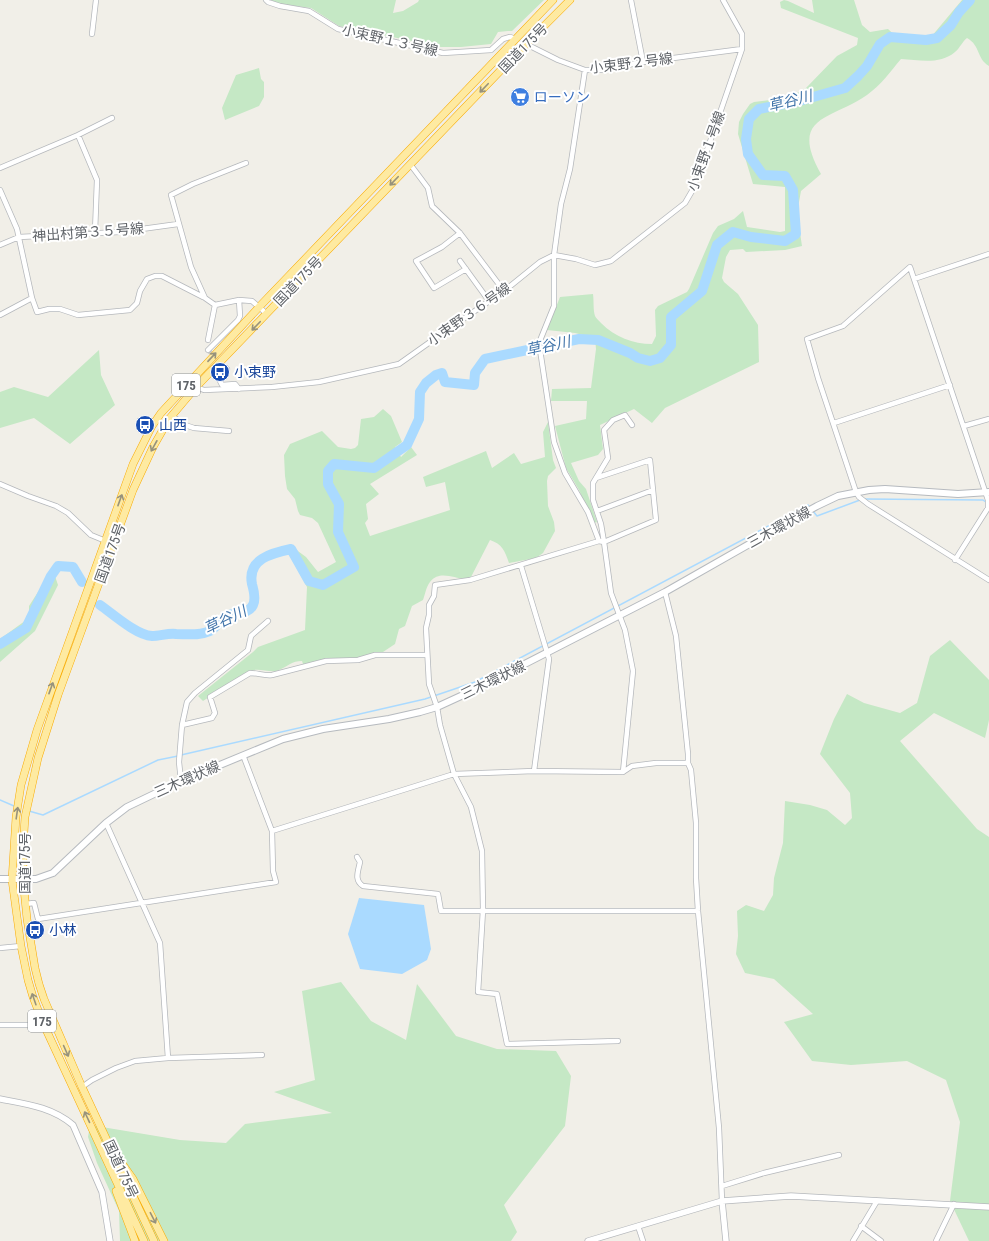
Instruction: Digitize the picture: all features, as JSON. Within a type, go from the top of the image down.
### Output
[{"type":"highway","name":"国道175号","points":[[144,1241],[43,1023],[28,980],[21,946],[12,880],[16,817],[21,785],[37,730],[133,464],[152,426],[161,412],[260,306],[553,0]]},
{"type":"highway","name":"国道175号","points":[[154,1241],[82,1087],[44,999],[35,968],[25,904],[23,879],[25,817],[38,758],[58,695],[139,474],[152,447],[172,416],[196,387],[570,0]]},
{"type":"highway","points":[[111,1149],[133,1179],[164,1241]]},
{"type":"highway","points":[[104,1152],[113,1183],[135,1241]]},
{"type":"main road","name":"三木環状線","points":[[0,879],[36,879],[53,873],[106,823],[138,801],[181,781],[283,739],[323,729],[389,719],[437,707],[474,690],[665,592],[817,506],[838,496],[856,492],[885,489],[958,494],[987,492]]},
{"type":"street","points":[[92,34],[96,0]]},
{"type":"street","name":"小束野１３号線","points":[[266,0],[280,6],[309,12],[338,29],[443,53],[491,50],[503,39],[510,37],[516,39]]},
{"type":"street","points":[[631,0],[643,62]]},
{"type":"street","name":"小束野１号線","points":[[554,255],[576,259],[595,265],[612,261],[685,203],[692,191],[742,49],[742,34],[723,0]]},
{"type":"street","name":"小束野２号線","points":[[526,44],[565,63],[585,70],[601,70],[643,62],[742,49]]},
{"type":"street","points":[[494,48],[499,51],[499,57]]},
{"type":"street","points":[[585,70],[570,169],[561,204],[554,255],[554,306],[539,343],[554,442],[565,473],[588,512],[601,542]]},
{"type":"street","points":[[0,168],[78,135],[112,118]]},
{"type":"street","points":[[78,135],[97,180],[95,232]]},
{"type":"street","points":[[205,298],[191,267],[171,195],[206,178],[246,163]]},
{"type":"street","points":[[410,164],[428,188],[432,206],[460,233],[504,291]]},
{"type":"street","points":[[0,190],[18,229],[32,298],[37,312],[49,309],[60,309],[78,315],[130,310],[136,304],[140,290],[147,279],[155,276],[162,276],[215,304],[239,300],[252,301],[260,306],[267,314]]},
{"type":"street","name":"神出村第３５号線","points":[[0,245],[19,236],[120,232],[178,224]]},
{"type":"street","points":[[460,233],[442,247],[416,261],[434,288],[466,269]]},
{"type":"street","points":[[914,280],[989,254]]},
{"type":"street","name":"小束野３６号線","points":[[196,387],[204,390],[239,389],[319,382],[399,364],[504,291],[540,262],[554,255]]},
{"type":"street","points":[[460,262],[489,301]]},
{"type":"street","points":[[955,560],[988,508],[987,492],[910,267],[843,326],[807,339],[818,378],[858,497],[955,560],[989,580]]},
{"type":"street","points":[[0,315],[32,298]]},
{"type":"street","points":[[208,350],[238,320],[240,316],[239,300]]},
{"type":"street","points":[[208,340],[215,304]]},
{"type":"street","points":[[227,369],[219,379],[222,385],[235,384],[239,389]]},
{"type":"street","points":[[834,423],[950,385]]},
{"type":"street","points":[[623,772],[633,671],[625,630],[611,593],[601,542],[597,511],[593,500],[594,483],[608,458],[604,430],[613,420],[624,415],[632,424]]},
{"type":"street","points":[[172,416],[185,425],[194,428],[229,431]]},
{"type":"street","points":[[964,426],[989,419]]},
{"type":"street","points":[[596,478],[650,460],[656,520],[601,542],[521,566],[470,580],[435,585],[434,596],[429,605],[429,615],[426,628],[428,684],[437,707],[440,725],[454,774],[471,807],[482,851],[483,910],[478,992],[497,994],[507,1044],[618,1041]]},
{"type":"street","points":[[0,484],[56,506],[68,513],[91,535],[113,544]]},
{"type":"street","points":[[597,511],[653,490]]},
{"type":"street","points":[[521,566],[549,659],[534,771]]},
{"type":"street","points":[[665,592],[676,636],[688,763],[691,770],[696,823],[696,878],[698,911],[719,1128],[722,1201],[726,1241]]},
{"type":"street","points":[[181,781],[178,762],[182,725],[187,702],[195,693],[248,650],[251,636],[268,620]]},
{"type":"street","points":[[182,725],[212,718],[214,713],[210,697],[250,673],[265,676],[272,675],[326,661],[358,660],[375,655],[427,655]]},
{"type":"street","points":[[25,904],[34,903],[38,919],[276,882],[273,872],[272,830],[243,755]]},
{"type":"street","points":[[272,830],[454,774],[534,771],[623,772],[632,766],[656,763],[688,763]]},
{"type":"street","points":[[106,823],[160,943],[168,1058]]},
{"type":"street","points":[[357,857],[360,862],[356,877],[358,883],[363,886],[438,894],[441,911],[698,911]]},
{"type":"street","points":[[0,948],[21,946]]},
{"type":"street","points":[[0,1025],[35,1025],[53,1020]]},
{"type":"street","points":[[82,1087],[92,1080],[116,1068],[135,1061],[168,1058],[262,1055]]},
{"type":"street","points":[[0,1099],[41,1107],[64,1118],[73,1125],[102,1192],[110,1241]]},
{"type":"street","points":[[722,1186],[764,1173],[839,1155]]},
{"type":"street","points":[[588,1241],[722,1201],[791,1196],[989,1207]]},
{"type":"street","points":[[852,1241],[877,1201]]},
{"type":"street","points":[[936,1241],[954,1204]]},
{"type":"street","points":[[638,1226],[643,1241]]},
{"type":"street","points":[[861,1226],[881,1241]]},
{"type":"green space","points":[[270,0],[396,0],[393,13],[403,11],[419,0],[544,0],[512,31],[498,32],[491,44],[441,47],[339,26],[311,8],[281,4]]},
{"type":"green space","points":[[784,0],[814,13],[812,0],[854,0],[862,25],[870,32],[888,29],[901,41],[922,44],[926,43],[962,0],[989,0],[989,66],[982,59],[975,45],[967,38],[955,52],[943,59],[922,61],[901,59],[881,83],[867,95],[828,115],[818,122],[812,130],[809,140],[812,155],[821,174],[801,191],[797,213],[802,246],[785,250],[746,252],[743,249],[730,250],[726,257],[722,278],[724,282],[738,294],[758,325],[759,362],[665,408],[652,423],[634,409],[600,425],[603,449],[598,455],[571,463],[579,481],[586,489],[597,522],[594,523],[579,490],[566,468],[555,426],[586,419],[587,401],[551,401],[552,389],[591,388],[596,349],[595,338],[575,333],[547,330],[560,297],[593,294],[595,316],[606,328],[625,339],[638,343],[652,344],[656,336],[655,310],[658,306],[687,292],[713,233],[718,226],[734,219],[743,211],[747,227],[780,232],[785,231],[785,187],[753,184],[738,134],[739,122],[750,104],[754,102],[787,98],[805,89],[837,56],[857,45],[858,38],[781,8],[780,2]]},
{"type":"green space","points":[[259,68],[261,79],[264,82],[264,97],[259,106],[225,120],[222,108],[236,75]]},
{"type":"green space","points":[[99,350],[101,375],[115,405],[70,444],[34,418],[0,428],[0,392],[14,387],[48,397]]},
{"type":"green space","points":[[383,409],[391,416],[402,442],[395,447],[401,457],[411,447],[417,455],[370,484],[379,494],[366,504],[368,519],[365,523],[370,536],[450,510],[445,482],[426,487],[423,477],[486,451],[492,468],[514,453],[521,464],[545,457],[543,432],[548,422],[553,460],[556,468],[548,476],[548,506],[554,522],[555,531],[543,553],[536,558],[509,563],[502,548],[490,540],[471,577],[462,579],[440,576],[430,582],[423,600],[412,606],[405,626],[399,629],[395,644],[383,652],[357,659],[303,664],[302,661],[299,661],[276,671],[254,670],[239,677],[203,701],[198,696],[258,647],[305,630],[307,587],[285,547],[291,546],[306,557],[318,572],[336,562],[318,523],[312,518],[300,515],[295,499],[287,489],[284,455],[290,444],[322,431],[338,447],[351,449],[355,448],[358,445],[361,419],[374,417]]},
{"type":"green space","points":[[49,575],[55,576],[58,585],[35,631],[0,662],[0,639],[29,618],[29,606]]},
{"type":"green space","points":[[950,640],[989,680],[989,720],[985,738],[934,713],[900,741],[977,829],[989,837],[989,1241],[969,1241],[950,1201],[960,1122],[946,1080],[907,1061],[851,1065],[812,1061],[784,1022],[813,1014],[774,979],[745,973],[736,954],[738,936],[737,911],[746,905],[764,911],[773,895],[774,878],[783,843],[785,801],[810,805],[827,810],[845,825],[852,818],[850,793],[820,754],[834,719],[847,694],[864,703],[900,713],[917,703],[930,656]]},
{"type":"green space","points":[[341,982],[371,1021],[406,1040],[417,984],[456,1036],[497,1049],[556,1051],[571,1076],[565,1126],[504,1205],[517,1232],[511,1241],[120,1241],[119,1211],[97,1163],[88,1137],[90,1125],[180,1140],[226,1143],[245,1124],[332,1113],[274,1092],[315,1080],[302,991]]},
{"type":"water","points":[[359,898],[424,905],[431,949],[427,960],[402,974],[360,969],[348,934]]},
{"type":"waterway","name":"草谷川","points":[[100,605],[132,628],[146,635],[202,634],[210,631],[226,616],[245,612],[251,608],[254,600],[251,575],[253,569],[257,563],[269,555],[291,549],[309,581],[323,585],[354,567],[338,532],[339,504],[328,484],[328,471],[334,464],[374,468],[407,445],[419,419],[420,392],[426,383],[436,375],[442,373],[445,382],[474,385],[475,373],[485,359],[579,339],[598,340],[630,353],[638,358],[650,361],[660,358],[671,345],[671,317],[702,291],[717,245],[733,232],[751,237],[785,241],[796,234],[793,190],[785,176],[763,175],[748,154],[746,139],[749,119],[759,109],[799,101],[845,88],[867,66],[880,44],[890,37],[926,40],[937,38],[951,25],[959,12],[970,0]]},
{"type":"waterway","points":[[864,499],[983,500],[987,503]]},
{"type":"waterway","points":[[813,511],[817,516],[860,500]]},
{"type":"waterway","points":[[181,755],[425,699],[475,682],[808,505],[811,508]]},
{"type":"waterway","name":"草谷川","points":[[0,644],[26,628],[51,576],[58,566],[73,567],[82,582]]},
{"type":"waterway","points":[[29,811],[43,815],[158,760],[178,756]]},
{"type":"waterway","points":[[0,800],[14,806]]},
{"type":"tunnel","points":[[208,350],[227,369]]},
{"type":"place","name":"ローソン","points":[[520,97]]},
{"type":"place","name":"小束野","points":[[220,372]]},
{"type":"place","name":"山西","points":[[145,425]]},
{"type":"place","name":"小林","points":[[35,930]]}]
